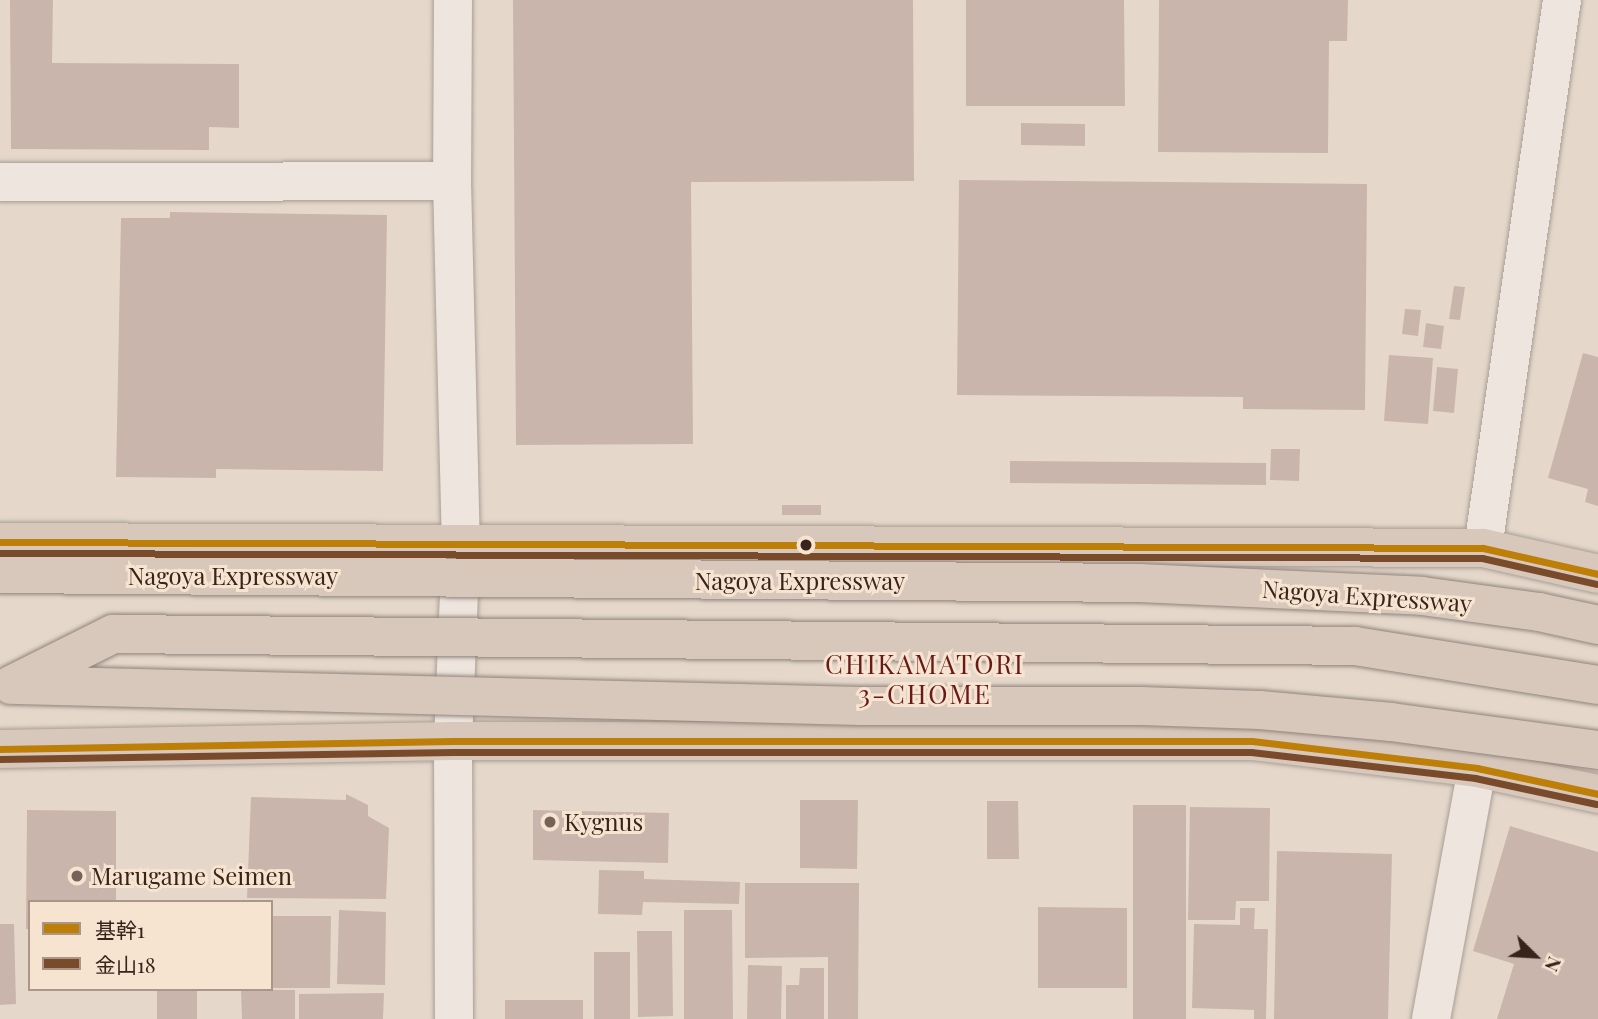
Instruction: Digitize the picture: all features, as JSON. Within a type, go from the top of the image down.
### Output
[{"type":"highway","points":[[0,542],[1483,548],[1598,574]]},
{"type":"highway","name":"Nagoya Expressway","points":[[0,574],[1139,583],[1422,596],[1539,612],[1598,625]]},
{"type":"highway","points":[[6,685],[113,634],[1355,646],[1598,685]]},
{"type":"highway","points":[[6,685],[861,706],[1141,706],[1260,710],[1391,722],[1598,750]]},
{"type":"highway","points":[[0,749],[453,741],[1252,741],[1477,768],[1598,794]]},
{"type":"street","points":[[453,0],[452,181],[461,543],[453,741],[454,1019]]},
{"type":"street","points":[[1483,548],[1562,0]]},
{"type":"street","points":[[0,182],[452,181]]},
{"type":"street","points":[[1431,1019],[1477,768]]},
{"type":"building","points":[[10,0],[53,0],[52,63],[239,64],[239,128],[209,127],[209,150],[11,149]]},
{"type":"building","points":[[513,0],[913,0],[914,181],[691,182],[693,444],[516,445]]},
{"type":"building","points":[[966,0],[1124,0],[1125,106],[966,106]]},
{"type":"building","points":[[1159,0],[1348,0],[1347,41],[1329,41],[1328,153],[1158,152]]},
{"type":"building","points":[[1021,123],[1085,124],[1085,146],[1021,145]]},
{"type":"building","points":[[959,180],[1367,184],[1365,410],[1243,409],[1243,397],[957,395]]},
{"type":"building","points":[[170,212],[387,215],[383,471],[216,469],[216,478],[116,477],[121,218],[170,218]]},
{"type":"building","points":[[1454,286],[1465,287],[1460,320],[1449,319]]},
{"type":"building","points":[[1405,309],[1421,310],[1418,336],[1402,334]]},
{"type":"building","points":[[1426,323],[1444,326],[1441,349],[1423,347]]},
{"type":"building","points":[[1583,353],[1598,357],[1598,506],[1585,502],[1588,489],[1548,478]]},
{"type":"building","points":[[1389,355],[1433,358],[1428,424],[1384,421]]},
{"type":"building","points":[[1437,367],[1458,369],[1454,413],[1433,411]]},
{"type":"building","points":[[1271,449],[1300,449],[1299,481],[1270,480]]},
{"type":"building","points":[[1010,461],[1266,463],[1266,485],[1010,483]]},
{"type":"building","points":[[782,505],[821,505],[821,515],[782,515]]},
{"type":"building","points":[[346,794],[368,805],[368,816],[389,828],[386,899],[247,898],[251,797],[346,800]]},
{"type":"building","points":[[800,800],[858,800],[857,869],[800,868]]},
{"type":"building","points":[[987,801],[1018,801],[1019,859],[987,859]]},
{"type":"building","points":[[1133,805],[1186,805],[1186,1019],[1133,1019]]},
{"type":"building","points":[[1190,807],[1270,808],[1269,901],[1236,901],[1235,920],[1188,920]]},
{"type":"building","points":[[27,810],[116,811],[116,900],[28,900],[26,929]]},
{"type":"building","points":[[533,810],[669,813],[668,863],[533,860]]},
{"type":"building","points":[[1510,826],[1598,852],[1598,1019],[1497,1019],[1514,964],[1473,951]]},
{"type":"building","points":[[1277,851],[1392,854],[1388,1019],[1274,1019]]},
{"type":"building","points":[[599,870],[644,871],[644,879],[740,882],[739,904],[643,902],[642,915],[598,914]]},
{"type":"building","points":[[745,883],[859,883],[858,1019],[828,1019],[828,957],[745,958]]},
{"type":"building","points":[[1038,907],[1127,908],[1127,988],[1038,988]]},
{"type":"building","points":[[1240,908],[1255,908],[1254,929],[1268,929],[1266,1019],[1254,1019],[1254,1010],[1192,1008],[1194,924],[1240,925]]},
{"type":"building","points":[[339,910],[386,912],[385,985],[337,984]]},
{"type":"building","points":[[684,910],[732,910],[733,1019],[684,1019]]},
{"type":"building","points":[[273,916],[331,916],[330,988],[273,988]]},
{"type":"building","points":[[0,924],[14,924],[16,1004],[0,1005]]},
{"type":"building","points":[[637,931],[672,931],[673,1016],[638,1017]]},
{"type":"building","points":[[594,952],[630,952],[630,1019],[594,1019]]},
{"type":"building","points":[[748,965],[782,966],[781,1019],[747,1019]]},
{"type":"building","points":[[800,968],[824,968],[824,1019],[786,1019],[786,985],[799,985]]},
{"type":"building","points":[[295,990],[295,1019],[242,1019],[241,991]]},
{"type":"building","points":[[157,991],[197,991],[197,1019],[157,1019]]},
{"type":"building","points":[[384,993],[383,1019],[299,1019],[299,994]]},
{"type":"building","points":[[505,1000],[583,1000],[583,1019],[505,1019]]},
{"type":"transit line","name":"基幹1","points":[[0,542],[1483,548],[1598,574]]},
{"type":"transit line","name":"金山18","points":[[0,553],[1482,558],[1596,584]]},
{"type":"transit line","name":"基幹1","points":[[0,749],[453,741],[1252,741],[1477,768],[1598,794]]},
{"type":"transit line","name":"金山18","points":[[0,759],[453,752],[1251,752],[1475,778],[1596,804]]},
{"type":"place","name":"Kygnus","points":[[550,822]]},
{"type":"place","name":"Marugame Seimen","points":[[77,876]]},
{"type":"district","name":"CHIKAMATORI 3-CHOME","points":[[925,679]]}]
